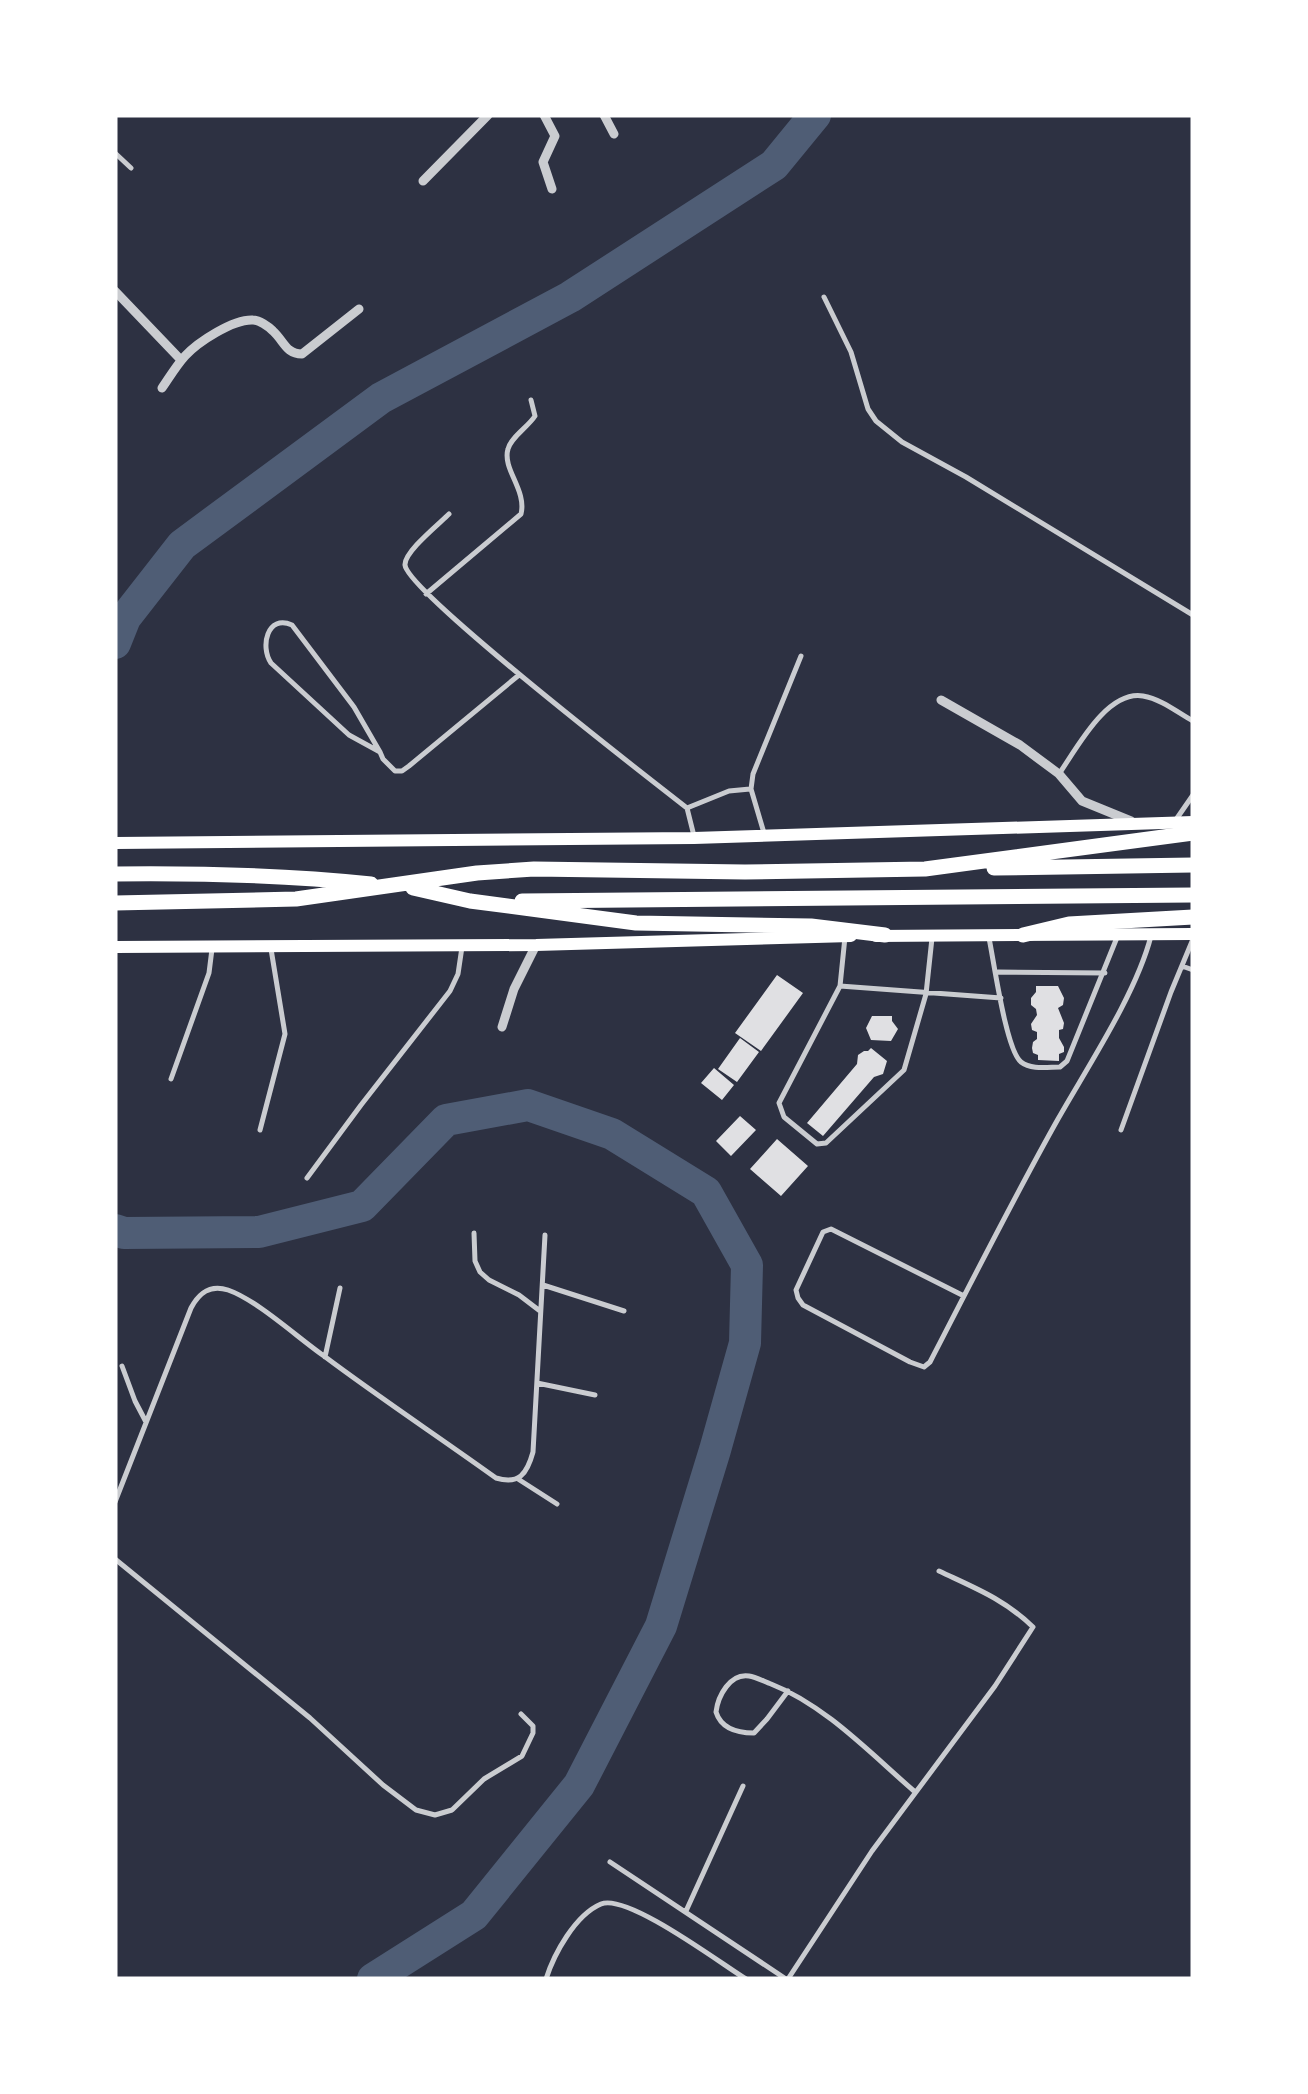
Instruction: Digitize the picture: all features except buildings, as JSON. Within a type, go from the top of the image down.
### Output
[{"type":"highway","points":[[925,869],[1193,833]]},
{"type":"highway","points":[[115,903],[296,899],[477,873],[534,869],[745,872],[1193,865]]},
{"type":"highway","points":[[115,874],[318,878],[424,889],[470,902],[636,923],[811,926],[884,935]]},
{"type":"highway","points":[[470,902],[1193,896]]},
{"type":"highway","points":[[1023,935],[1069,924],[1193,917]]},
{"type":"main road","points":[[115,843],[694,838],[1193,822]]},
{"type":"main road","points":[[115,948],[1119,932],[1193,936]]},
{"type":"street","points":[[424,181],[488,115]]},
{"type":"street","points":[[544,115],[555,136],[543,162],[552,189]]},
{"type":"street","points":[[604,115],[614,134]]},
{"type":"street","points":[[115,291],[181,360]]},
{"type":"street","points":[[162,388],[181,360],[210,336],[254,320],[273,331],[294,354],[302,354],[359,309]]},
{"type":"street","points":[[941,700],[1020,745],[1059,774],[1082,800],[1136,823]]},
{"type":"street","points":[[502,1027],[514,989],[536,944]]},
{"type":"lane","points":[[115,153],[132,168]]},
{"type":"lane","points":[[824,297],[851,352],[868,408],[876,421],[902,442],[1193,615]]},
{"type":"lane","points":[[426,594],[521,514],[523,499],[509,463],[508,445],[535,416],[532,400]]},
{"type":"lane","points":[[449,514],[409,553],[405,569],[426,594],[519,674],[687,808],[694,838]]},
{"type":"lane","points":[[380,752],[349,735],[271,663],[265,647],[271,628],[284,622],[292,626],[354,707],[395,771],[402,770],[519,674]]},
{"type":"lane","points":[[765,836],[751,788],[758,758],[801,656]]},
{"type":"lane","points":[[1059,774],[1102,714],[1121,698],[1138,695],[1157,700],[1193,721]]},
{"type":"lane","points":[[687,808],[729,791],[751,788]]},
{"type":"lane","points":[[1174,822],[1193,795]]},
{"type":"lane","points":[[988,936],[1016,1058],[1025,1065],[1060,1067],[1067,1061],[1119,932]]},
{"type":"lane","points":[[964,1296],[830,1229],[824,1232],[796,1290],[803,1305],[910,1362],[924,1367],[930,1362],[964,1296],[1021,1185],[1145,960],[1151,933]]},
{"type":"lane","points":[[846,936],[840,986],[779,1104],[784,1116],[817,1144],[826,1143],[904,1070],[926,994],[932,935]]},
{"type":"lane","points":[[1122,1130],[1193,936]]},
{"type":"lane","points":[[307,1178],[450,991],[458,974],[462,944]]},
{"type":"lane","points":[[171,1079],[209,974],[212,946]]},
{"type":"lane","points":[[260,1130],[285,1034],[271,946]]},
{"type":"lane","points":[[1182,966],[1193,970]]},
{"type":"lane","points":[[997,972],[1105,973]]},
{"type":"lane","points":[[840,986],[1001,998]]},
{"type":"lane","points":[[474,1234],[475,1261],[480,1272],[541,1312]]},
{"type":"lane","points":[[115,1502],[191,1308],[204,1291],[216,1288],[230,1291],[270,1316],[496,1478],[518,1479],[529,1466],[532,1452],[546,1235]]},
{"type":"lane","points":[[542,1285],[624,1312]]},
{"type":"lane","points":[[325,1357],[340,1288]]},
{"type":"lane","points":[[122,1366],[146,1422]]},
{"type":"lane","points":[[537,1382],[595,1395]]},
{"type":"lane","points":[[518,1479],[557,1504]]},
{"type":"lane","points":[[115,1559],[416,1810],[434,1815],[452,1810],[484,1779],[522,1756],[533,1726],[520,1714]]},
{"type":"lane","points":[[610,1862],[787,1979],[914,1791],[994,1686],[1033,1627],[998,1598],[939,1571]]},
{"type":"lane","points":[[788,1690],[754,1733],[724,1725],[716,1712],[718,1700],[739,1676],[788,1690],[813,1706],[914,1791]]},
{"type":"lane","points":[[686,1912],[743,1786]]},
{"type":"lane","points":[[546,1979],[576,1923],[600,1904],[613,1902],[638,1910],[746,1979]]},
{"type":"waterway","points":[[115,643],[125,618],[182,545],[381,398],[570,297],[774,165],[815,115]]},
{"type":"waterway","points":[[115,1230],[259,1232],[362,1206],[446,1120],[528,1105],[612,1134],[706,1192],[747,1265],[745,1343],[661,1626],[579,1785],[474,1915],[373,1979]]}]
